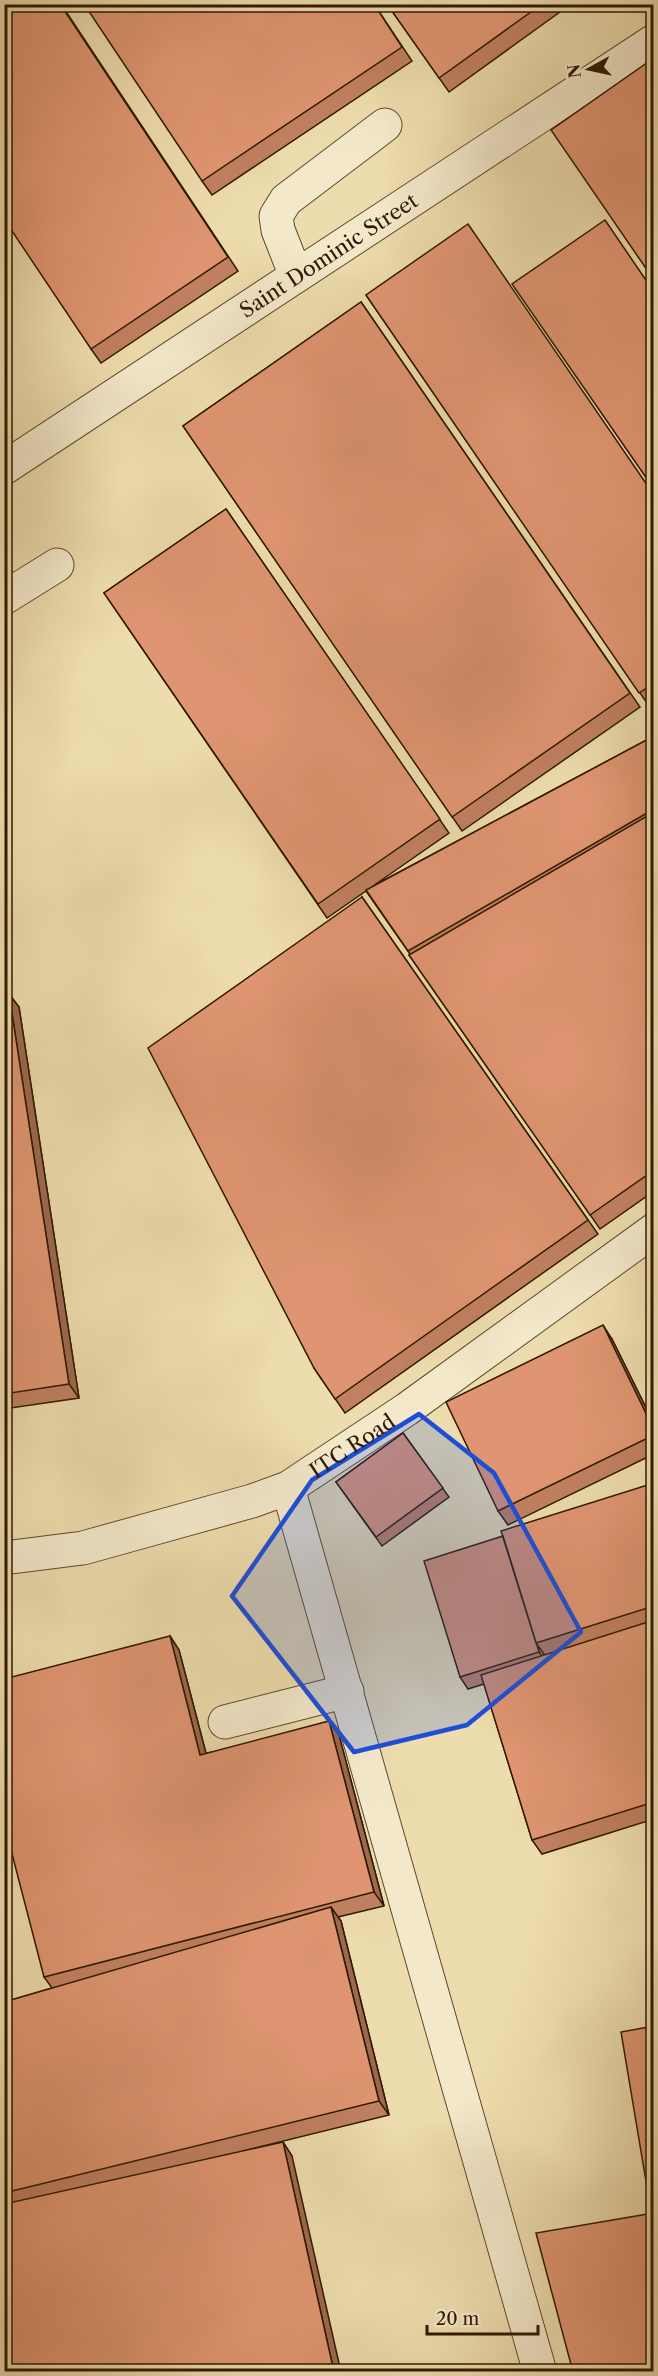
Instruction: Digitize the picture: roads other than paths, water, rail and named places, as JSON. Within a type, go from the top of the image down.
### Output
[{"type":"street","name":"Saint Dominic Street","points":[[4,468],[654,42]]},
{"type":"street","points":[[296,276],[278,230],[276,216],[286,200],[385,125]]},
{"type":"street","points":[[4,598],[57,565]]},
{"type":"street","name":"ITC Road","points":[[4,1558],[83,1548],[252,1501],[288,1488],[407,1409],[654,1230]]},
{"type":"street","points":[[288,1488],[540,2372]]},
{"type":"street","points":[[225,1722],[346,1691]]}]
